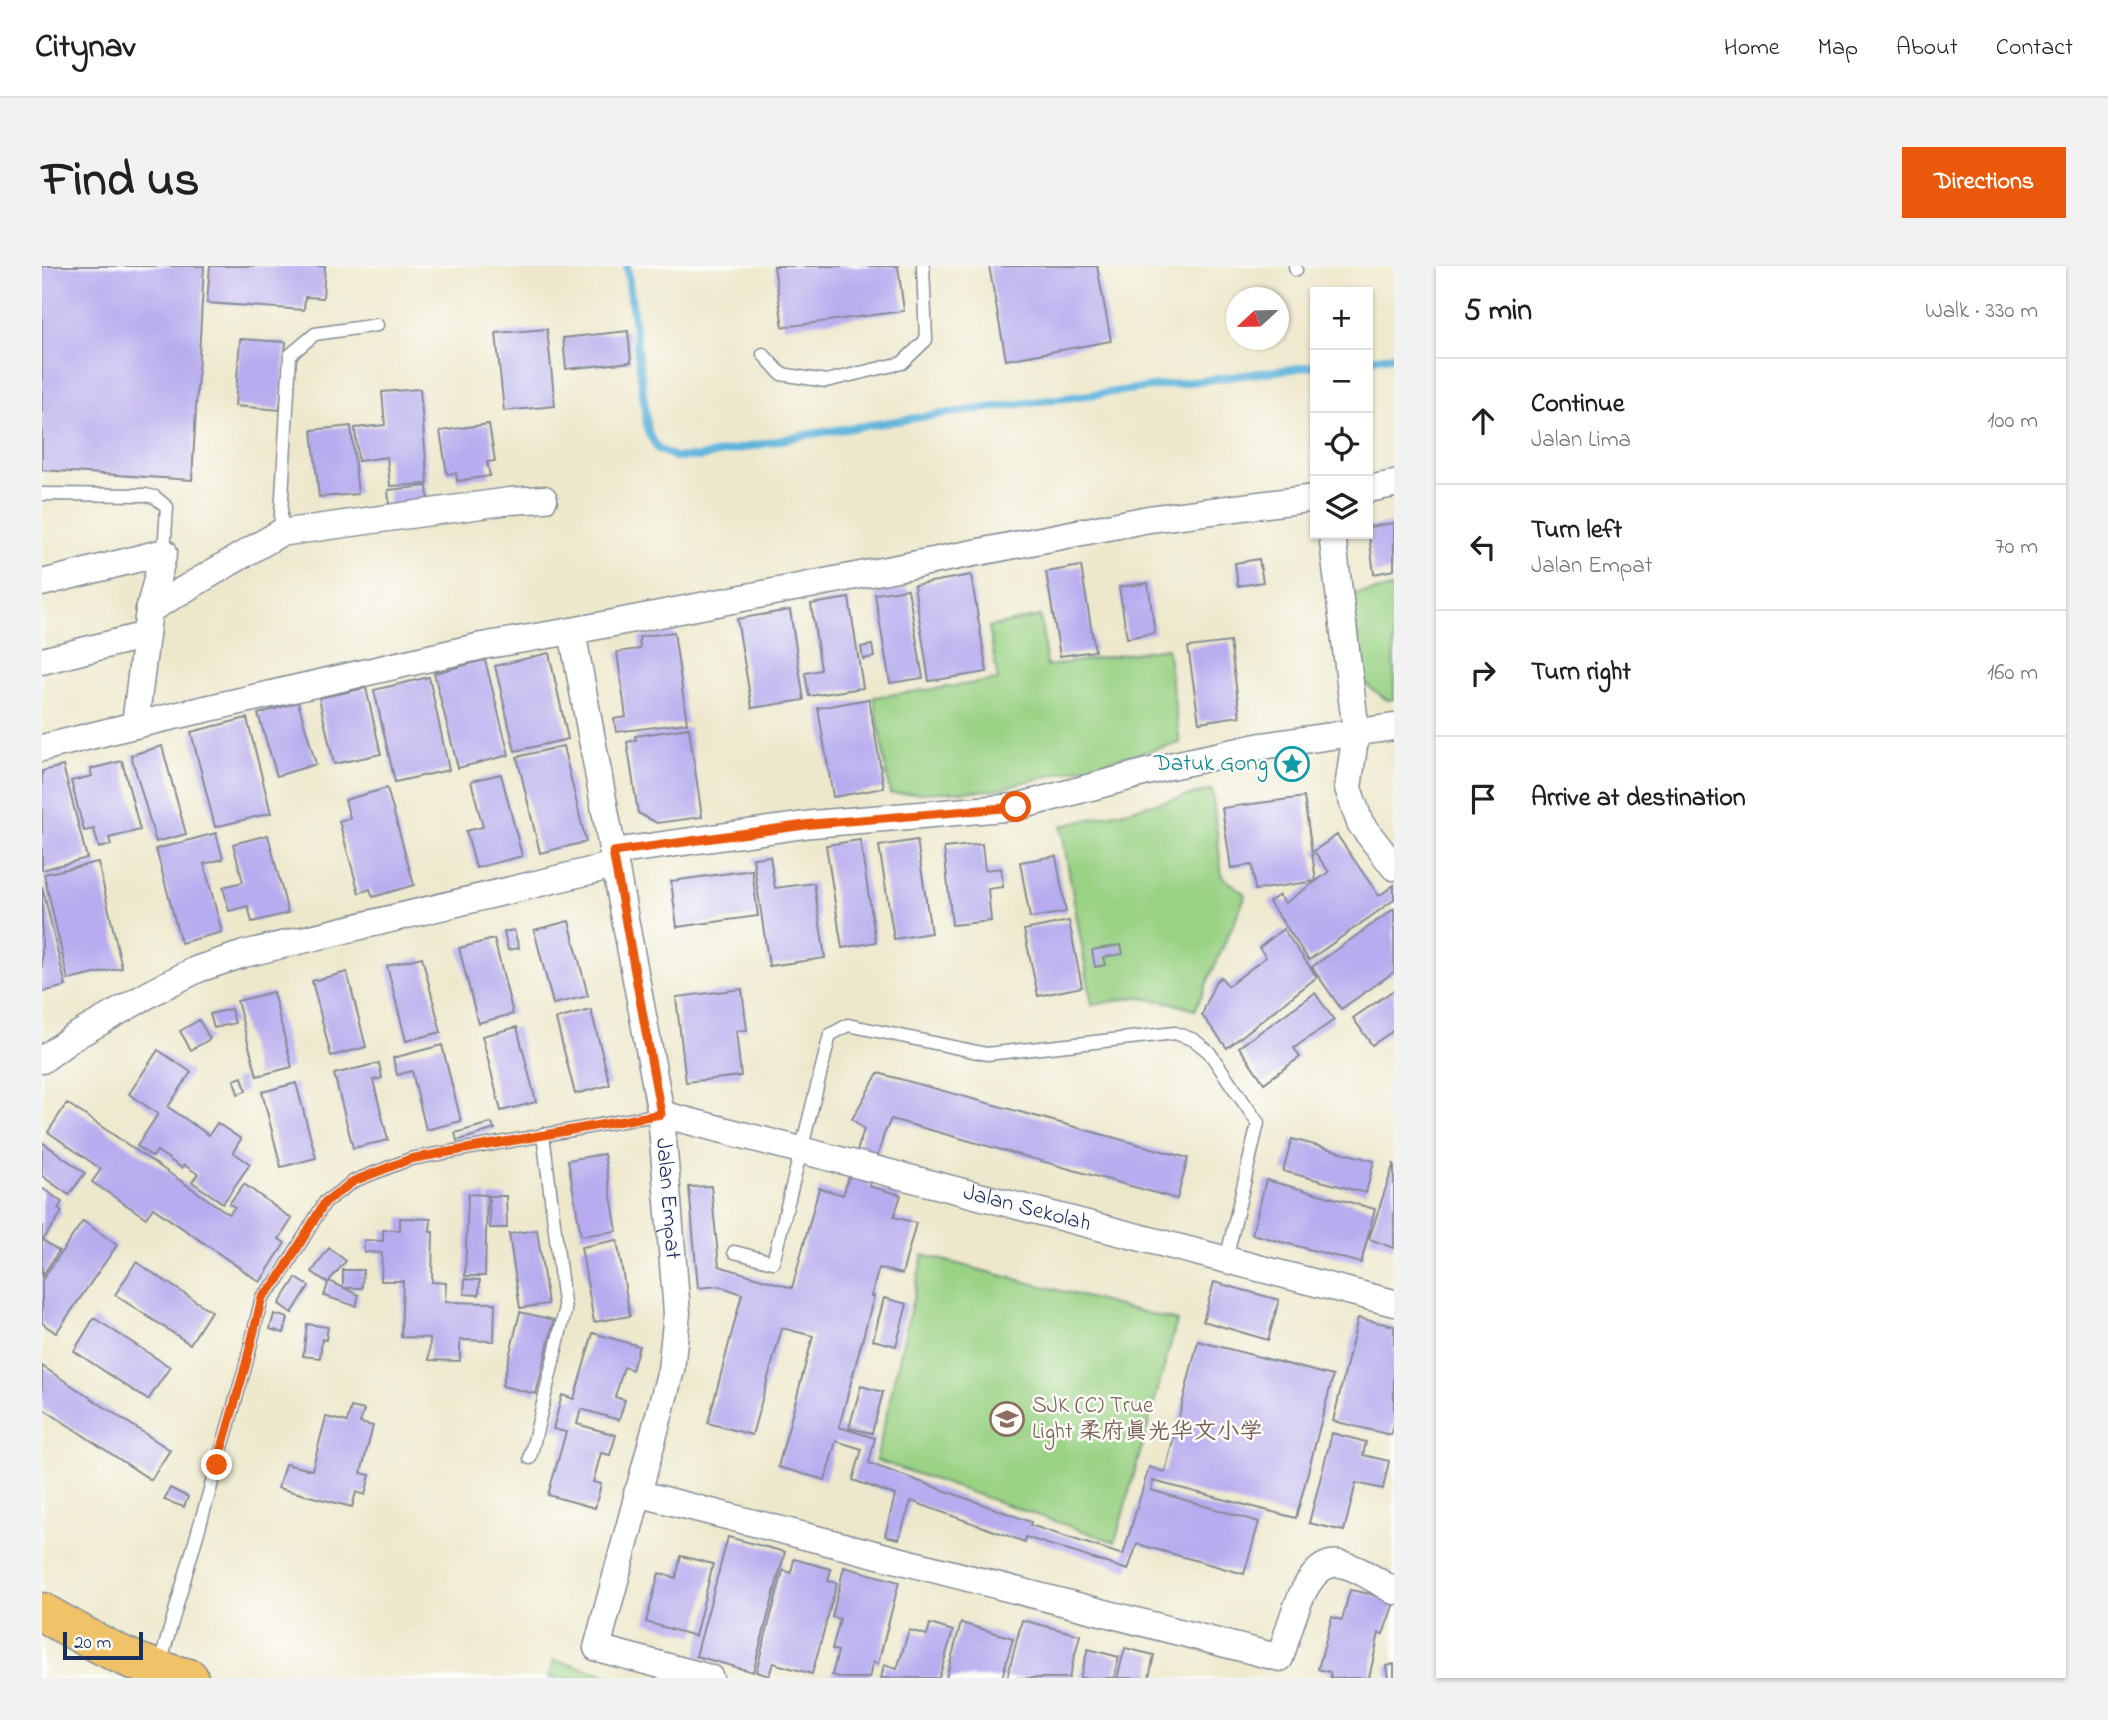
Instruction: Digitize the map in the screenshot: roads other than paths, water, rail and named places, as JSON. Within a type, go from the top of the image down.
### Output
[{"type":"main road","points":[[42,1612],[112,1653],[173,1675]]},
{"type":"street","points":[[1373,488],[1394,484]]},
{"type":"street","points":[[42,660],[147,623],[280,533],[497,502],[544,499]]},
{"type":"street","points":[[42,748],[135,724],[482,646],[1149,519],[1310,499]]},
{"type":"street","points":[[1333,539],[1356,733],[1348,788],[1360,823],[1394,867]]},
{"type":"street","points":[[42,583],[164,552],[147,623],[135,724]]},
{"type":"street","name":"Jalan Empat","points":[[572,631],[661,1114],[677,1312],[671,1370],[636,1493],[597,1648],[710,1678]]},
{"type":"street","points":[[42,1060],[72,1038],[198,969],[244,954],[614,859],[812,824],[1016,807],[1170,766],[1262,746],[1394,727]]},
{"type":"street","name":"Jalan Sekolah","points":[[661,1114],[1394,1303]]},
{"type":"street","points":[[636,1493],[1280,1658],[1307,1582],[1319,1569],[1332,1563],[1344,1564],[1394,1591]]},
{"type":"lane","points":[[763,354],[781,374],[826,381],[902,363],[926,340],[923,266]]},
{"type":"lane","points":[[280,533],[290,355],[315,334],[377,325]]},
{"type":"lane","points":[[42,494],[155,497],[167,507],[164,552]]},
{"type":"lane","points":[[734,1252],[772,1262],[830,1035],[848,1025],[987,1054],[1175,1033],[1194,1040],[1209,1052],[1258,1123],[1226,1260]]},
{"type":"lane","points":[[173,1675],[262,1297],[278,1280],[325,1202],[354,1181],[410,1159],[661,1114]]},
{"type":"lane","points":[[530,1458],[565,1311],[543,1134]]},
{"type":"waterway","points":[[627,266],[648,432],[658,449],[675,457],[700,457],[805,435],[941,414],[1310,367]]},
{"type":"waterway","points":[[1373,358],[1394,356]]},
{"type":"place","name":"Datuk Gong","points":[[1292,764]]},
{"type":"place","name":"SJK (C) True Light 柔府真光华文小学","points":[[1007,1419]]}]
